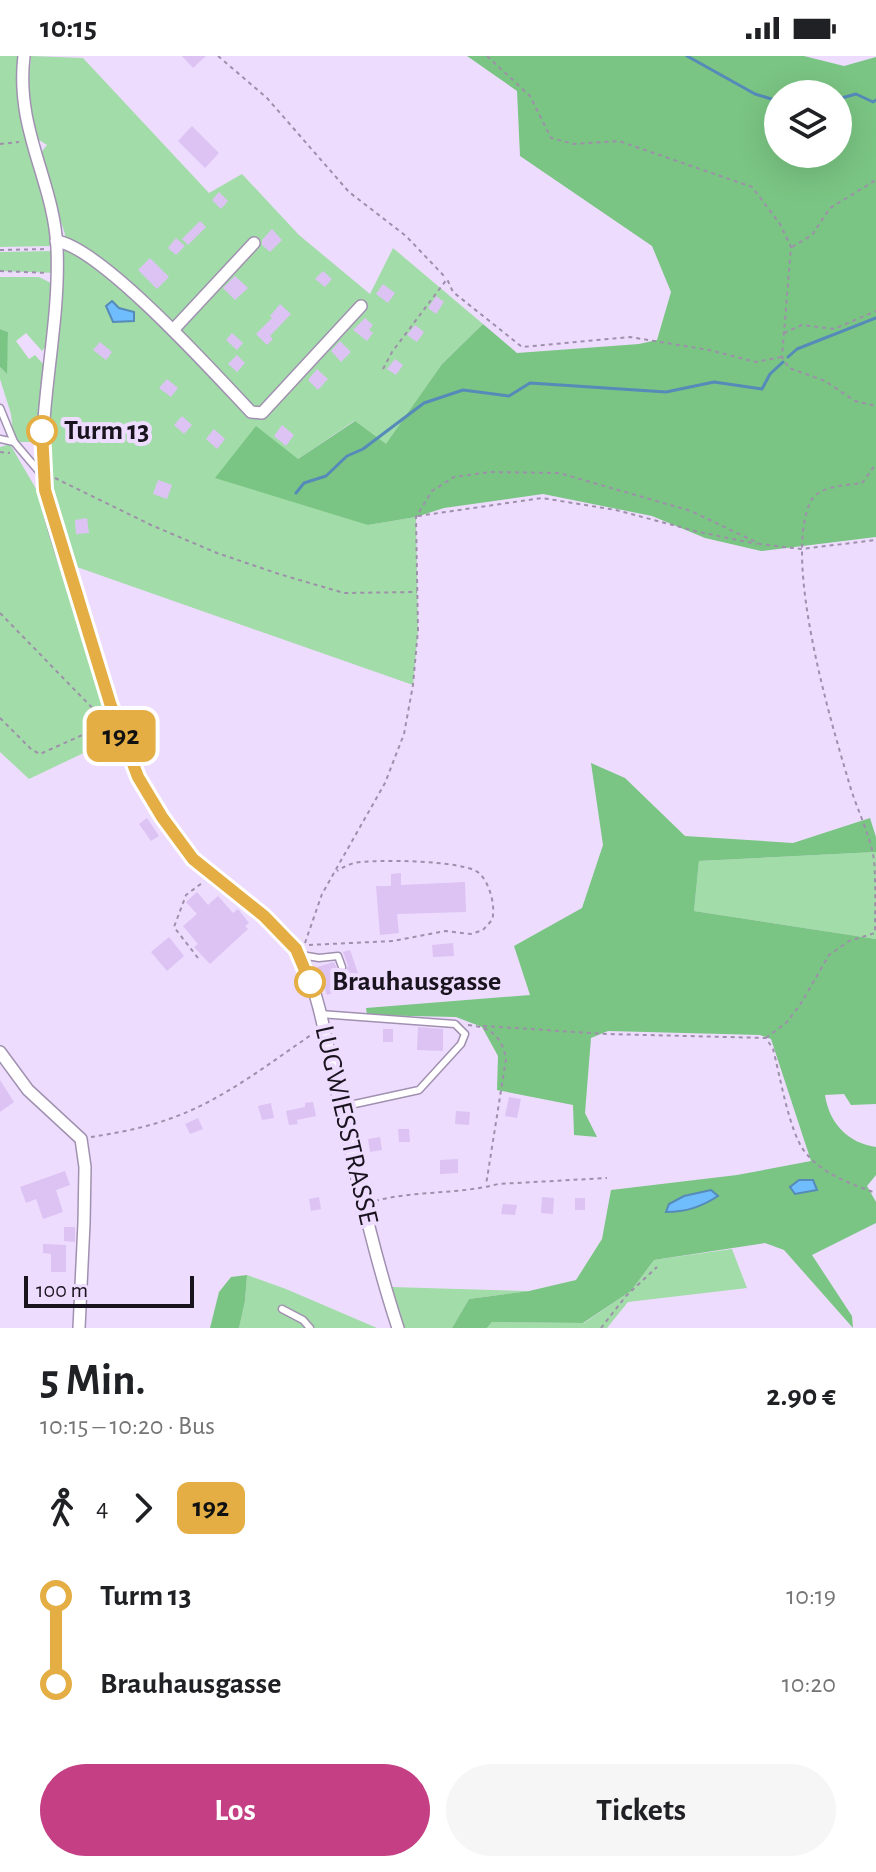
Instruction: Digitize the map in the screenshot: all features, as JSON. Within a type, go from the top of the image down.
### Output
[{"type":"street","name":"LUGWIESSTRASSE","points":[[24,56],[24,110],[57,245],[42,431],[42,475],[65,562],[128,754],[162,817],[193,859],[264,916],[300,955],[320,1014],[364,1204],[398,1328]]},
{"type":"street","points":[[57,245],[65,242],[113,276],[173,330],[251,412],[262,413],[361,306]]},
{"type":"street","points":[[173,330],[254,243]]},
{"type":"street","points":[[0,1052],[28,1090],[81,1139],[85,1167],[79,1328]]},
{"type":"lane","points":[[0,408],[14,442],[42,475]]},
{"type":"lane","points":[[0,439],[14,442]]},
{"type":"lane","points":[[300,955],[319,958],[338,956],[342,967]]},
{"type":"lane","points":[[320,1014],[455,1024],[462,1029],[464,1039],[421,1088],[341,1107]]},
{"type":"lane","points":[[282,1309],[303,1320],[310,1328]]},
{"type":"path","points":[[218,56],[267,98],[349,192],[406,236],[447,279],[453,292],[522,347],[630,337],[709,350],[756,362],[774,361],[782,357]]},
{"type":"path","points":[[487,56],[530,96],[551,138],[574,144],[619,141],[752,187],[780,224],[791,247],[782,357],[789,368],[825,381],[855,401],[876,406]]},
{"type":"path","points":[[0,144],[30,140]]},
{"type":"path","points":[[791,247],[812,235],[830,208],[876,180]]},
{"type":"path","points":[[0,250],[57,245]]},
{"type":"path","points":[[0,271],[56,273]]},
{"type":"path","points":[[383,369],[392,352],[447,279]]},
{"type":"path","points":[[783,333],[802,325],[834,329],[876,311]]},
{"type":"path","points":[[455,1024],[607,1034],[766,1038],[787,1022],[829,955],[849,941],[875,933],[874,860],[848,779],[813,640],[801,549],[809,503],[825,489],[862,483],[876,464]]},
{"type":"path","points":[[333,874],[343,867],[362,862],[416,862],[468,868],[483,878],[492,900],[494,916],[486,928],[471,934],[445,931],[393,941],[304,946],[319,900],[333,874],[385,783],[400,748],[415,671],[418,592],[416,517],[432,491],[454,477],[515,471],[559,473],[691,511],[760,544]]},
{"type":"path","points":[[42,475],[62,481],[151,525],[228,557],[344,593],[418,592]]},
{"type":"path","points":[[416,517],[542,498],[616,510],[760,544],[801,549],[876,540]]},
{"type":"path","points":[[0,613],[96,710],[106,725],[40,754],[0,718]]},
{"type":"path","points":[[198,958],[176,932],[174,924],[186,895],[212,876]]},
{"type":"path","points":[[483,1026],[497,1035],[506,1059],[486,1187]]},
{"type":"path","points":[[81,1139],[146,1127],[191,1110],[233,1087],[323,1027]]},
{"type":"path","points":[[766,1038],[773,1049],[795,1130],[806,1153],[829,1172],[876,1193]]},
{"type":"path","points":[[364,1204],[401,1196],[481,1190],[498,1184],[607,1178]]},
{"type":"path","points":[[601,1328],[626,1296],[657,1267]]},
{"type":"green space","points":[[0,56],[21,56],[27,143],[54,241],[50,246],[0,247]]},
{"type":"green space","points":[[31,56],[83,58],[209,193],[242,174],[299,235],[370,294],[393,248],[483,324],[442,364],[386,445],[354,421],[298,459],[368,525],[416,517],[418,630],[413,685],[74,566],[49,488],[46,457],[65,234],[39,155],[47,145],[36,138],[27,103]]},
{"type":"green space","points":[[467,56],[804,56],[844,66],[876,57],[876,537],[761,551],[705,538],[652,516],[543,494],[444,508],[416,517],[368,525],[215,478],[256,426],[298,459],[355,421],[386,444],[442,364],[483,324],[517,353],[657,340],[671,292],[652,246],[520,156],[517,91]]},
{"type":"green space","points":[[54,251],[56,273],[0,271],[0,252]]},
{"type":"green space","points":[[0,277],[39,277],[51,283],[46,346],[42,351],[26,333],[16,341],[29,359],[35,355],[44,365],[38,442],[14,442],[11,414],[0,379],[0,367],[6,373],[8,332],[0,329]]},
{"type":"green space","points":[[0,329],[8,332],[7,374],[0,367]]},
{"type":"green space","points":[[0,439],[14,442],[11,446],[42,499],[114,726],[108,728],[113,739],[29,779],[0,752],[0,447],[7,445],[0,443]]},
{"type":"green space","points":[[591,763],[625,778],[685,836],[793,843],[870,818],[876,837],[876,852],[699,861],[694,911],[876,939],[876,1104],[851,1105],[844,1094],[825,1095],[831,1114],[842,1130],[857,1141],[876,1147],[876,1175],[867,1186],[876,1202],[876,1223],[812,1255],[852,1316],[853,1328],[784,1250],[765,1243],[654,1260],[631,1291],[583,1323],[492,1322],[487,1328],[452,1328],[469,1299],[529,1291],[576,1280],[602,1239],[611,1190],[737,1175],[811,1161],[771,1039],[760,1035],[608,1031],[591,1038],[585,1113],[597,1137],[574,1135],[573,1105],[497,1090],[498,1056],[482,1027],[456,1017],[367,1015],[366,1008],[530,995],[514,946],[582,908],[603,845]]},
{"type":"green space","points":[[876,852],[876,939],[694,911],[699,861]]},
{"type":"green space","points":[[732,1249],[747,1288],[628,1302],[607,1328],[487,1328],[492,1322],[584,1323],[631,1291],[654,1260]]},
{"type":"green space","points":[[247,1275],[286,1289],[377,1328],[239,1328]]},
{"type":"green space","points":[[247,1275],[239,1328],[210,1328],[219,1292],[231,1277]]},
{"type":"green space","points":[[391,1287],[529,1291],[469,1299],[452,1328],[404,1328]]},
{"type":"water","points":[[112,301],[119,308],[134,312],[134,321],[113,322],[106,306]]},
{"type":"water","points":[[799,1180],[813,1180],[817,1190],[795,1194],[790,1187]]},
{"type":"water","points":[[711,1190],[718,1196],[706,1203],[687,1210],[666,1212],[669,1204],[684,1196]]},
{"type":"building","points":[[182,56],[206,56],[193,68]]},
{"type":"building","points":[[192,126],[219,153],[205,168],[178,141]]},
{"type":"building","points":[[219,192],[228,201],[221,209],[212,200]]},
{"type":"building","points":[[200,221],[206,227],[188,245],[182,239]]},
{"type":"building","points":[[272,229],[282,240],[270,252],[262,245],[262,240]]},
{"type":"building","points":[[176,238],[185,246],[176,255],[168,248]]},
{"type":"building","points":[[150,258],[169,277],[157,289],[138,270]]},
{"type":"building","points":[[323,271],[332,279],[325,287],[315,279]]},
{"type":"building","points":[[235,276],[248,288],[235,300],[223,288]]},
{"type":"building","points":[[383,284],[395,293],[388,303],[376,294]]},
{"type":"building","points":[[436,296],[444,302],[436,314],[428,308]]},
{"type":"building","points":[[280,304],[291,314],[270,336],[273,339],[267,345],[256,334],[272,318],[270,316]]},
{"type":"building","points":[[365,318],[373,325],[369,330],[373,333],[367,341],[353,330]]},
{"type":"building","points":[[415,325],[424,332],[417,342],[407,335]]},
{"type":"building","points":[[232,333],[243,343],[237,350],[226,340]]},
{"type":"building","points":[[340,341],[351,352],[341,362],[331,351]]},
{"type":"building","points":[[100,342],[112,352],[106,360],[93,350]]},
{"type":"building","points":[[237,355],[245,363],[237,372],[228,364]]},
{"type":"building","points":[[395,359],[403,365],[396,375],[387,369]]},
{"type":"building","points":[[317,369],[328,379],[318,390],[308,380]]},
{"type":"building","points":[[167,379],[178,388],[171,397],[159,388]]},
{"type":"building","points":[[182,416],[192,425],[184,434],[174,425]]},
{"type":"building","points":[[282,425],[294,435],[286,446],[274,436]]},
{"type":"building","points":[[214,429],[225,439],[217,449],[206,439]]},
{"type":"building","points":[[158,480],[172,485],[167,499],[153,494]]},
{"type":"building","points":[[87,518],[89,533],[76,534],[75,520]]},
{"type":"building","points":[[147,818],[159,836],[151,841],[139,824]]},
{"type":"building","points":[[401,873],[401,885],[465,882],[466,912],[397,914],[399,933],[380,935],[376,886],[391,886],[391,874]]},
{"type":"building","points":[[197,892],[208,905],[218,896],[233,913],[238,909],[249,923],[245,926],[248,929],[210,964],[194,947],[198,944],[183,926],[197,914],[186,902]]},
{"type":"building","points":[[169,937],[184,956],[167,971],[151,952]]},
{"type":"building","points":[[453,943],[454,956],[433,957],[432,945]]},
{"type":"building","points":[[350,950],[358,973],[342,979],[346,988],[327,995],[317,967],[334,962],[338,971],[345,972],[348,966],[343,952]]},
{"type":"building","points":[[418,1027],[443,1029],[443,1051],[417,1050]]},
{"type":"building","points":[[383,1029],[393,1029],[393,1042],[383,1042]]},
{"type":"building","points":[[0,1080],[14,1102],[0,1112]]},
{"type":"building","points":[[509,1097],[521,1099],[517,1118],[505,1116]]},
{"type":"building","points":[[313,1102],[316,1116],[289,1125],[286,1111]]},
{"type":"building","points":[[271,1103],[274,1118],[262,1120],[258,1106]]},
{"type":"building","points":[[456,1111],[470,1112],[469,1125],[455,1124]]},
{"type":"building","points":[[198,1118],[203,1129],[190,1134],[185,1124]]},
{"type":"building","points":[[398,1129],[409,1129],[410,1142],[399,1142]]},
{"type":"building","points":[[380,1137],[382,1150],[370,1152],[368,1139]]},
{"type":"building","points":[[458,1159],[458,1173],[440,1174],[440,1160]]},
{"type":"building","points":[[65,1171],[70,1185],[56,1190],[63,1212],[43,1219],[36,1199],[26,1203],[20,1187]]},
{"type":"building","points":[[319,1197],[321,1209],[311,1211],[309,1199]]},
{"type":"building","points":[[542,1197],[554,1198],[553,1214],[541,1213]]},
{"type":"building","points":[[575,1198],[585,1198],[585,1210],[575,1210]]},
{"type":"building","points":[[503,1204],[517,1205],[515,1215],[501,1214]]},
{"type":"building","points":[[64,1227],[75,1227],[75,1242],[64,1241]]},
{"type":"building","points":[[43,1244],[66,1245],[66,1272],[51,1272],[51,1254],[43,1253]]},
{"type":"waterway","points":[[687,56],[764,97]]},
{"type":"waterway","points":[[852,95],[873,102],[876,100]]},
{"type":"waterway","points":[[788,357],[797,349],[876,318]]},
{"type":"waterway","points":[[296,493],[304,483],[326,476],[347,456],[363,449],[424,403],[463,390],[509,396],[530,383],[666,392],[714,382],[762,389],[770,374],[783,362]]},
{"type":"bus line","name":"192","points":[[42,431],[45,490],[110,703],[138,777],[150,800],[193,859],[264,916],[296,949],[310,982]]},
{"type":"place","name":"Turm 13","points":[[42,431]]},
{"type":"place","name":"Brauhausgasse","points":[[310,982]]}]
